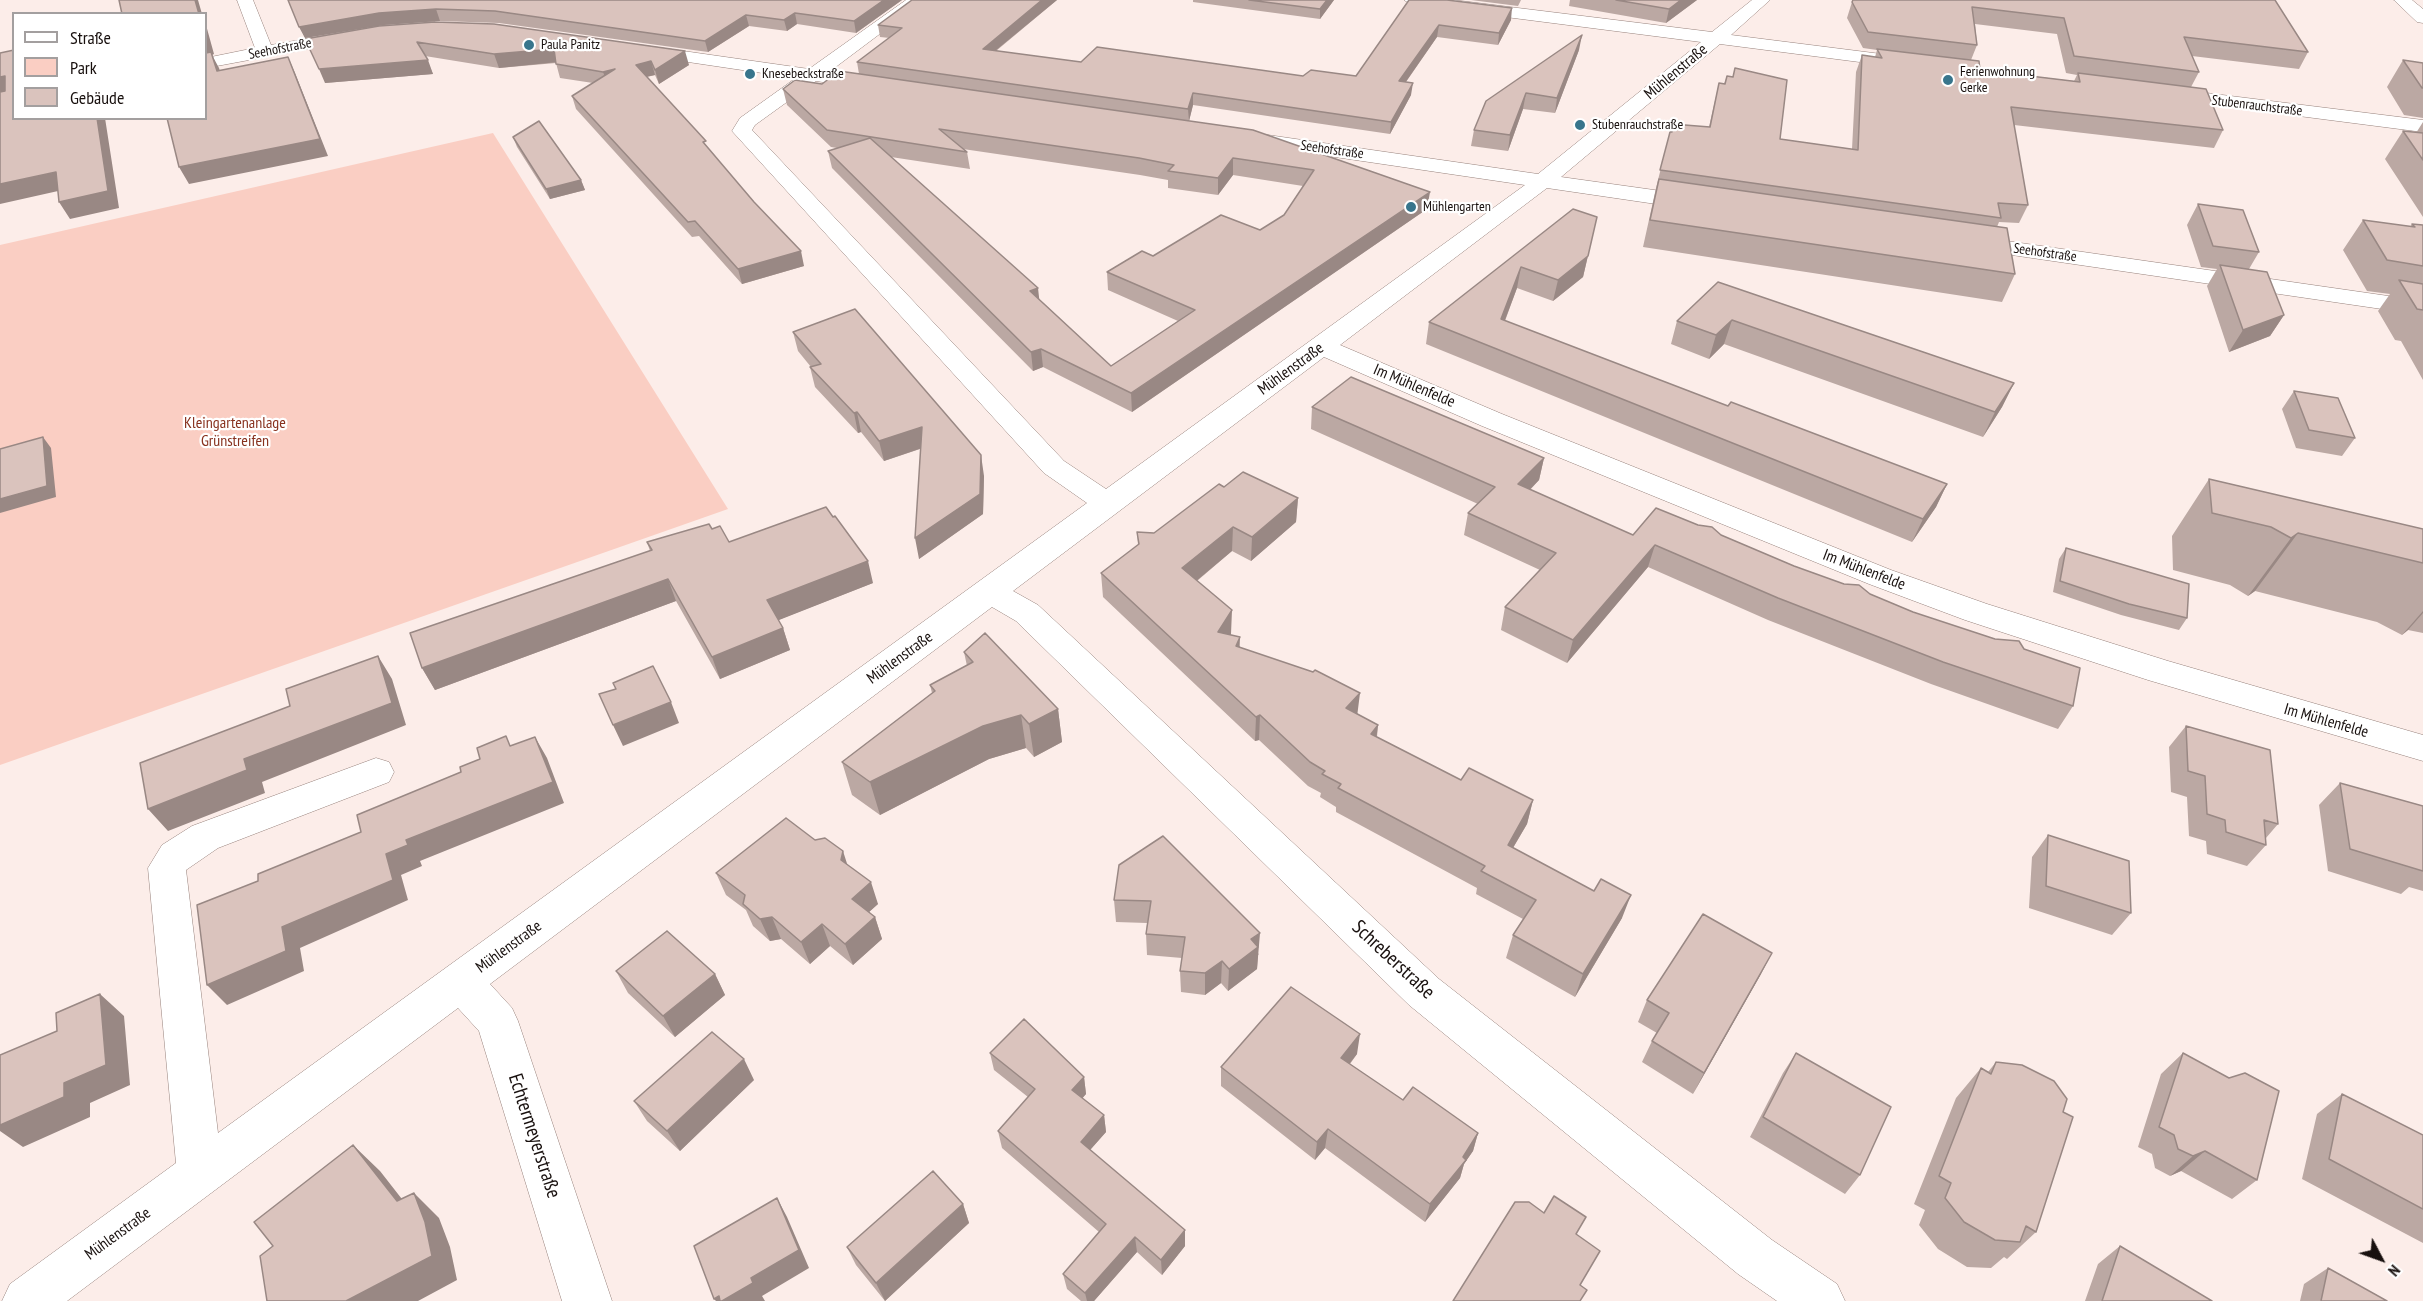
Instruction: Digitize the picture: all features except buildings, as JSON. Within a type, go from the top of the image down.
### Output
[{"type":"street","points":[[245,0],[265,52]]},
{"type":"street","points":[[917,0],[744,125],[743,134],[1054,467],[1108,504]]},
{"type":"street","points":[[1412,0],[1920,64]]},
{"type":"street","name":"Mühlenstraße","points":[[27,1301],[1544,181],[1762,0]]},
{"type":"street","points":[[2402,0],[2423,18]]},
{"type":"street","name":"Seehofstraße","points":[[207,63],[365,34]]},
{"type":"street","points":[[621,47],[896,87]]},
{"type":"street","name":"Stubenrauchstraße","points":[[2153,93],[2423,126]]},
{"type":"street","name":"Seehofstraße","points":[[1226,135],[1720,206]]},
{"type":"street","name":"Seehofstraße","points":[[1940,238],[2423,308]]},
{"type":"street","name":"Im Mühlenfelde","points":[[1322,346],[1620,472],[1901,585],[2160,672],[2423,748]]},
{"type":"street","name":"Schreberstraße","points":[[990,591],[1027,613],[1424,992],[1755,1257],[1820,1301]]},
{"type":"street","points":[[200,1174],[167,868],[175,856],[205,837],[376,772]]},
{"type":"street","name":"Echtermeyerstraße","points":[[461,982],[497,1021],[587,1301]]},
{"type":"green space","name":"Kleingartenanlage Grünstreifen","points":[[493,133],[728,509],[0,765],[0,245]]},
{"type":"place","name":"Paula Panitz","points":[[529,45]]},
{"type":"place","name":"Knesebeckstraße","points":[[750,74]]},
{"type":"place","name":"Ferienwohnung Gerke","points":[[1948,80]]},
{"type":"place","name":"Stubenrauchstraße","points":[[1580,125]]},
{"type":"place","name":"Mühlengarten","points":[[1411,207]]}]
